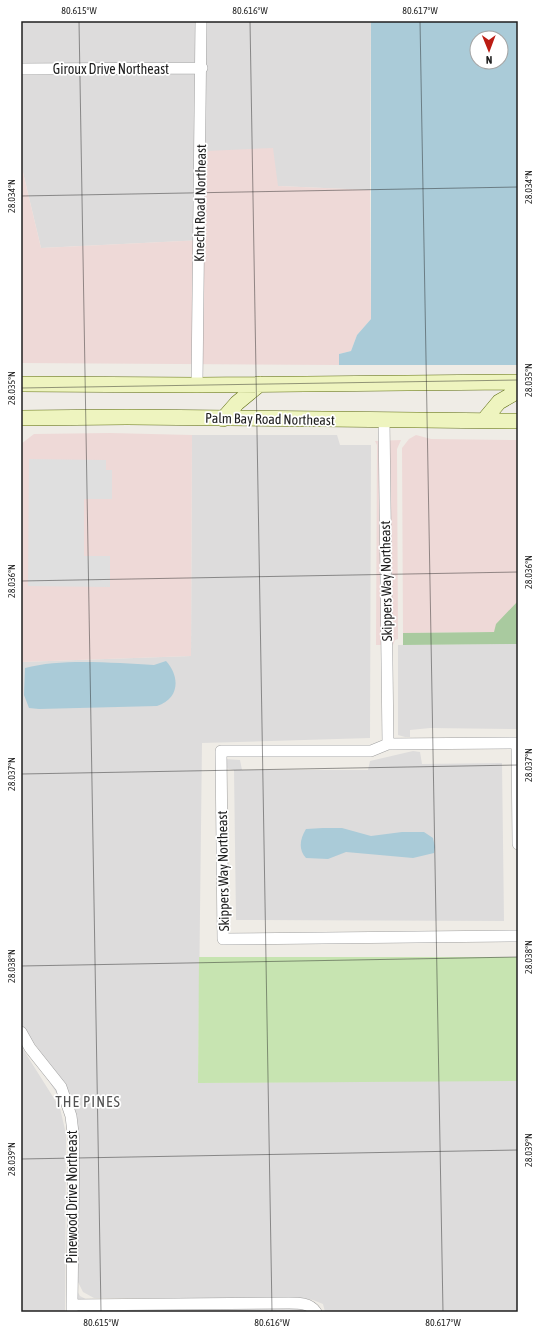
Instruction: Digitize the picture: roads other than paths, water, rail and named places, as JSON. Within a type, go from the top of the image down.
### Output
[{"type":"main road","points":[[21,384],[197,385],[518,382]]},
{"type":"main road","points":[[223,419],[238,403],[260,384]]},
{"type":"main road","points":[[484,420],[499,402],[518,391]]},
{"type":"main road","name":"Palm Bay Road Northeast","points":[[21,418],[518,421]]},
{"type":"street","name":"Knecht Road Northeast","points":[[197,385],[202,68],[201,21]]},
{"type":"street","name":"Giroux Drive Northeast","points":[[21,69],[202,68]]},
{"type":"street","name":"Skippers Way Northeast","points":[[384,419],[388,744]]},
{"type":"street","name":"Skippers Way Northeast","points":[[518,844],[517,743],[388,744],[371,751],[221,751],[223,938],[518,936]]},
{"type":"street","name":"Pinewood Drive Northeast","points":[[21,1032],[30,1048],[61,1087],[71,1116],[74,1141],[72,1308],[298,1303],[313,1308],[316,1312]]},
{"type":"water","points":[[371,21],[518,21],[518,365],[339,365],[339,354],[351,351],[357,335],[371,319]]},
{"type":"water","points":[[166,661],[174,673],[174,693],[165,703],[157,706],[39,709],[29,708],[24,695],[25,668],[72,662],[106,662],[154,665]]},
{"type":"water","points":[[342,828],[371,836],[402,832],[424,832],[433,838],[435,847],[434,853],[413,858],[346,852],[328,859],[306,858],[303,855],[301,848],[302,836],[306,829]]},
{"type":"district","name":"THE PINES","points":[[88,1102]]}]
